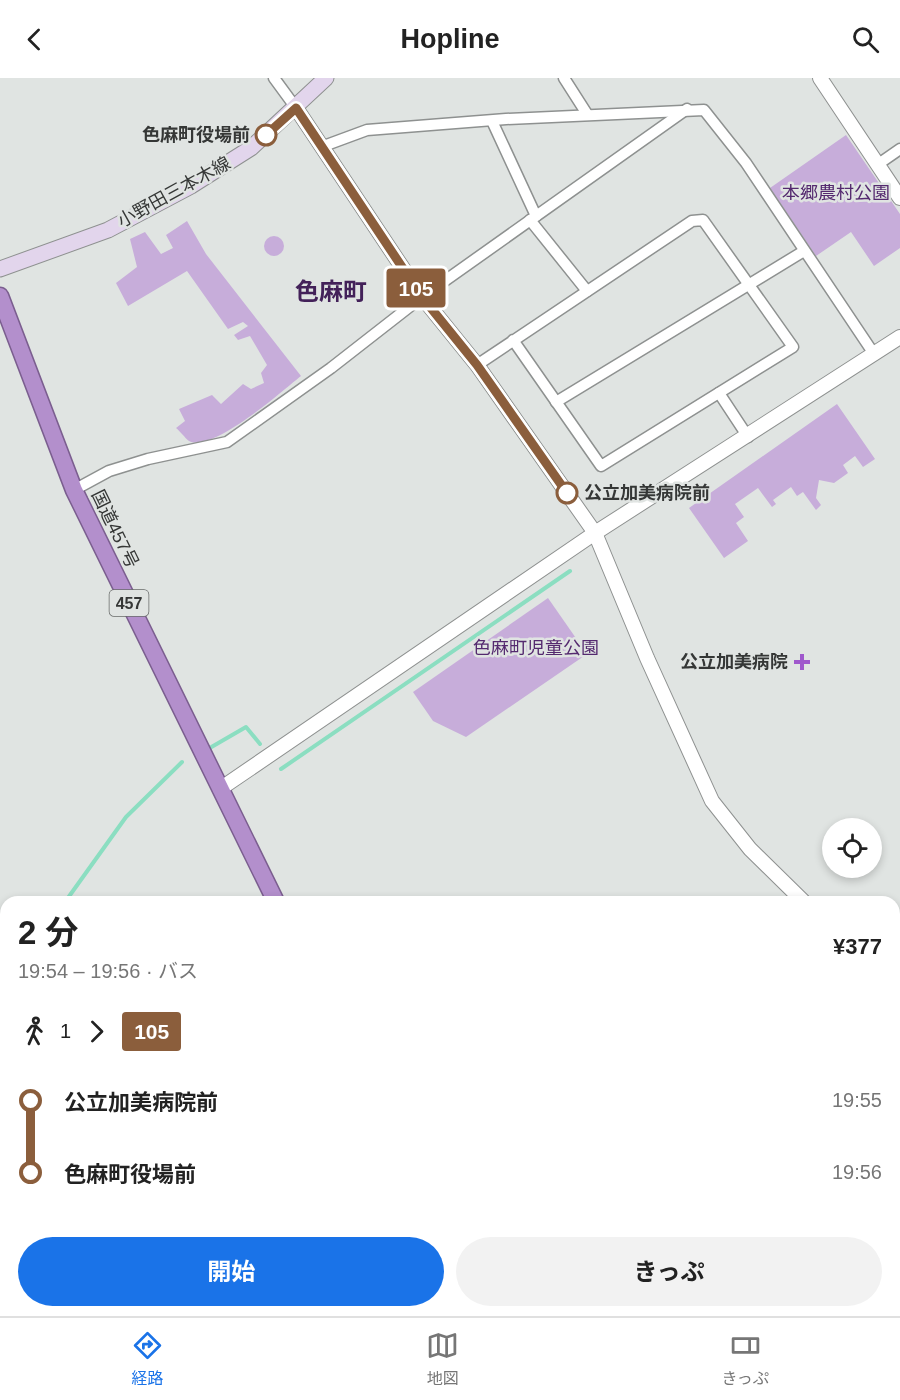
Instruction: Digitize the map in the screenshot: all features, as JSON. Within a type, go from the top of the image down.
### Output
[{"type":"highway","name":"国道457号","points":[[0,296],[74,490],[273,896]]},
{"type":"main road","name":"小野田三本木線","points":[[0,269],[108,230],[191,186],[251,148],[326,78]]},
{"type":"street","points":[[274,78],[422,297],[477,365],[596,533],[647,658],[712,801],[750,849],[798,896]]},
{"type":"street","points":[[564,78],[587,114]]},
{"type":"street","points":[[820,78],[900,198]]},
{"type":"street","points":[[74,490],[109,471],[226,442],[331,368],[422,297],[687,109]]},
{"type":"street","points":[[321,147],[367,129],[587,114],[704,110],[746,163],[874,354]]},
{"type":"street","points":[[492,121],[533,218],[587,291]]},
{"type":"street","points":[[877,165],[900,149]]},
{"type":"street","points":[[477,365],[513,340],[692,221],[703,220],[793,347],[601,466],[513,340]]},
{"type":"street","points":[[556,402],[804,250]]},
{"type":"street","points":[[220,789],[596,533],[900,337]]},
{"type":"street","points":[[719,393],[748,437]]},
{"type":"green space","name":"本郷農村公園","points":[[846,135],[900,214],[900,248],[874,266],[851,232],[816,256],[770,188]]},
{"type":"green space","points":[[187,221],[206,254],[301,376],[247,419],[214,438],[200,442],[189,441],[176,428],[185,421],[179,409],[212,395],[221,404],[243,384],[251,389],[264,383],[261,373],[267,365],[250,336],[238,340],[234,335],[248,326],[243,322],[228,329],[187,271],[128,306],[116,283],[137,267],[130,239],[145,232],[161,254],[173,248],[166,235]]},
{"type":"green space","points":[[274,236],[281,239],[284,246],[281,253],[274,256],[267,253],[264,246],[267,239]]},
{"type":"green space","points":[[837,404],[875,459],[863,467],[855,456],[843,465],[848,473],[834,483],[819,480],[816,498],[821,505],[816,510],[803,492],[797,496],[791,487],[773,500],[776,504],[772,507],[758,488],[735,504],[744,517],[736,523],[748,541],[724,558],[689,508]]},
{"type":"green space","name":"色麻町児童公園","points":[[548,598],[587,654],[466,737],[433,721],[413,692]]},
{"type":"waterway","points":[[281,769],[570,571]]},
{"type":"waterway","points":[[208,749],[246,727],[260,744]]},
{"type":"waterway","points":[[69,896],[126,817],[182,762]]},
{"type":"bus line","name":"105","points":[[266,135],[296,108],[422,297],[477,365],[567,493]]},
{"type":"place","name":"色麻町役場前","points":[[266,135]]},
{"type":"place","name":"公立加美病院前","points":[[567,493]]},
{"type":"place","name":"公立加美病院","points":[[802,662]]},
{"type":"district","name":"色麻町","points":[[331,292]]}]
